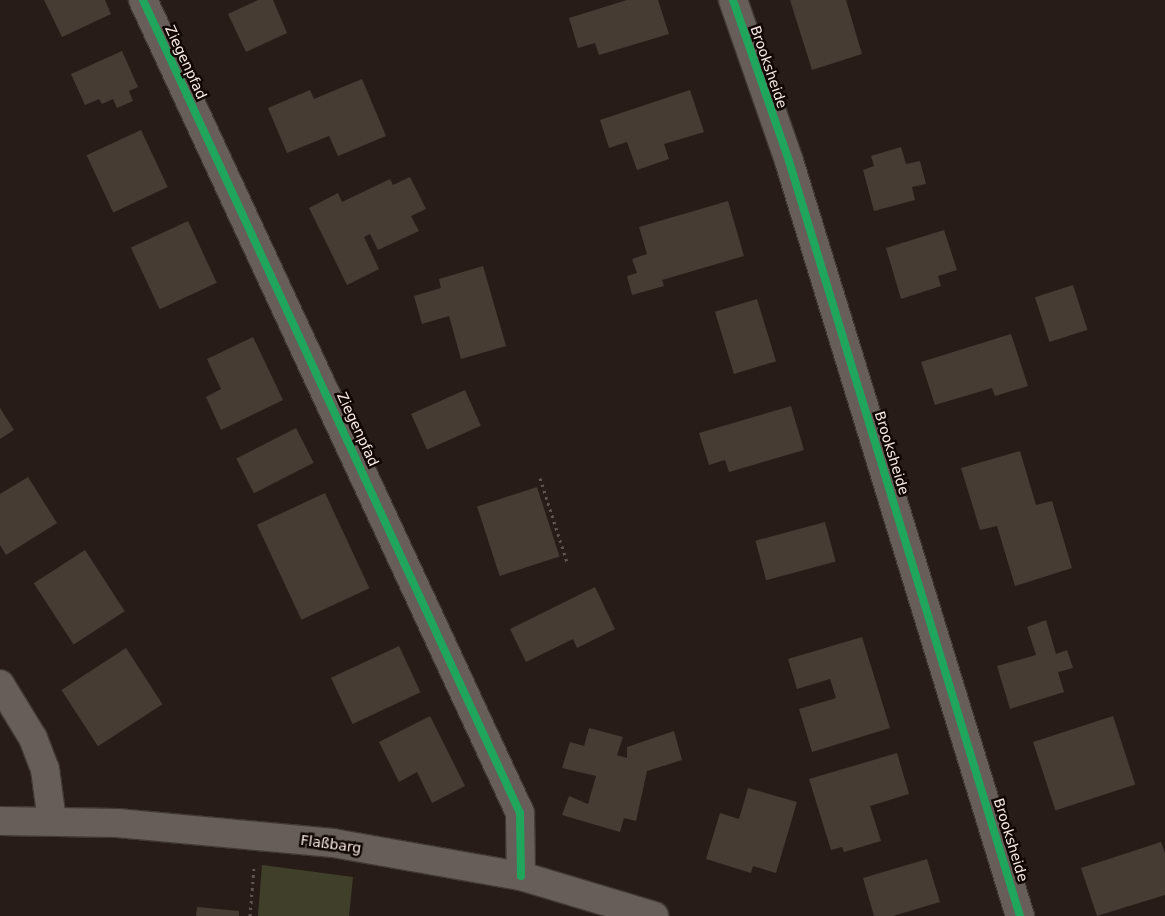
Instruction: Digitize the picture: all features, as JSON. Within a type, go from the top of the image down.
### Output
[{"type":"street","name":"Ziegenpfad","points":[[143,0],[520,813],[521,876]]},
{"type":"street","name":"Brooksheide","points":[[733,0],[789,161],[1020,916]]},
{"type":"street","points":[[0,684],[33,738],[45,770],[52,821]]},
{"type":"street","name":"Flaßbarg","points":[[0,821],[52,821],[154,826],[333,843],[521,876],[654,916]]},
{"type":"path","points":[[540,478],[567,562]]},
{"type":"path","points":[[250,916],[254,871]]},
{"type":"green space","points":[[262,865],[353,877],[349,916],[258,916]]},
{"type":"building","points":[[44,0],[105,0],[111,14],[62,37]]},
{"type":"building","points":[[258,0],[273,0],[287,33],[246,52],[228,14]]},
{"type":"building","points":[[627,0],[658,0],[669,34],[599,55],[595,43],[578,48],[569,18]]},
{"type":"building","points":[[790,0],[846,0],[862,54],[812,70]]},
{"type":"building","points":[[122,51],[138,87],[129,91],[133,101],[117,108],[113,99],[102,104],[99,99],[85,105],[71,74]]},
{"type":"building","points":[[362,79],[386,136],[338,156],[329,136],[287,153],[268,108],[310,90],[314,99]]},
{"type":"building","points":[[690,90],[704,132],[664,144],[669,159],[637,170],[627,142],[609,148],[600,120]]},
{"type":"building","points":[[141,130],[168,187],[113,212],[87,155]]},
{"type":"building","points":[[901,147],[906,164],[920,161],[926,184],[912,187],[915,200],[874,211],[863,170],[874,166],[871,156]]},
{"type":"building","points":[[410,177],[426,209],[411,216],[419,231],[378,250],[370,234],[364,237],[379,269],[347,285],[309,208],[338,193],[342,202],[390,179],[393,185]]},
{"type":"building","points":[[728,201],[744,256],[662,280],[664,286],[632,295],[627,276],[637,273],[632,259],[647,254],[639,227]]},
{"type":"building","points":[[188,221],[217,283],[160,309],[131,248]]},
{"type":"building","points":[[944,230],[957,270],[938,276],[941,286],[901,299],[886,248]]},
{"type":"building","points":[[483,266],[506,346],[461,359],[449,316],[422,324],[414,296],[441,288],[439,279]]},
{"type":"building","points":[[1073,285],[1088,330],[1049,342],[1035,297]]},
{"type":"building","points":[[757,299],[776,361],[734,374],[715,312]]},
{"type":"building","points":[[1011,334],[1028,386],[995,396],[992,388],[935,405],[921,362]]},
{"type":"building","points":[[253,337],[283,400],[221,430],[206,397],[221,389],[207,359]]},
{"type":"building","points":[[465,390],[481,426],[427,450],[411,414]]},
{"type":"building","points":[[791,406],[804,450],[729,472],[725,460],[709,465],[699,433]]},
{"type":"building","points":[[0,408],[14,430],[0,439]]},
{"type":"building","points":[[296,428],[314,463],[254,493],[236,458]]},
{"type":"building","points":[[1020,451],[1036,505],[1052,501],[1072,568],[1015,586],[997,526],[980,530],[961,468]]},
{"type":"building","points":[[28,477],[57,523],[6,555],[0,545],[0,494]]},
{"type":"building","points":[[537,487],[560,556],[500,576],[477,506]]},
{"type":"building","points":[[325,493],[369,588],[301,620],[257,525]]},
{"type":"building","points":[[825,522],[836,562],[766,580],[755,541]]},
{"type":"building","points":[[85,550],[125,611],[74,644],[34,583]]},
{"type":"building","points":[[595,587],[615,629],[577,648],[573,639],[526,662],[510,629]]},
{"type":"building","points":[[1046,620],[1056,654],[1067,650],[1073,668],[1058,672],[1064,692],[1010,709],[997,666],[1036,655],[1027,627]]},
{"type":"building","points":[[862,637],[890,728],[812,752],[799,709],[836,698],[830,679],[797,689],[788,659]]},
{"type":"building","points":[[399,646],[421,692],[353,724],[331,678]]},
{"type":"building","points":[[126,648],[162,704],[98,746],[61,690]]},
{"type":"building","points":[[430,716],[465,786],[432,803],[417,772],[399,782],[379,742]]},
{"type":"building","points":[[1113,716],[1135,784],[1055,810],[1033,742]]},
{"type":"building","points":[[589,728],[623,737],[617,755],[627,758],[627,747],[674,731],[682,760],[647,771],[636,821],[624,818],[620,832],[562,815],[569,796],[588,804],[596,776],[562,768],[570,742],[584,746]]},
{"type":"building","points":[[897,753],[909,794],[870,806],[881,841],[844,852],[842,847],[831,850],[809,779]]},
{"type":"building","points":[[748,788],[797,802],[776,873],[753,866],[751,873],[706,859],[720,813],[739,819]]},
{"type":"building","points":[[1161,842],[1165,853],[1165,895],[1097,916],[1081,868]]},
{"type":"building","points":[[927,859],[940,902],[893,916],[874,916],[863,878]]},
{"type":"building","points":[[197,907],[239,911],[239,916],[196,916]]},
{"type":"cycle path","points":[[143,0],[520,813],[521,876]]},
{"type":"cycle path","points":[[733,0],[789,161],[1020,916]]}]
